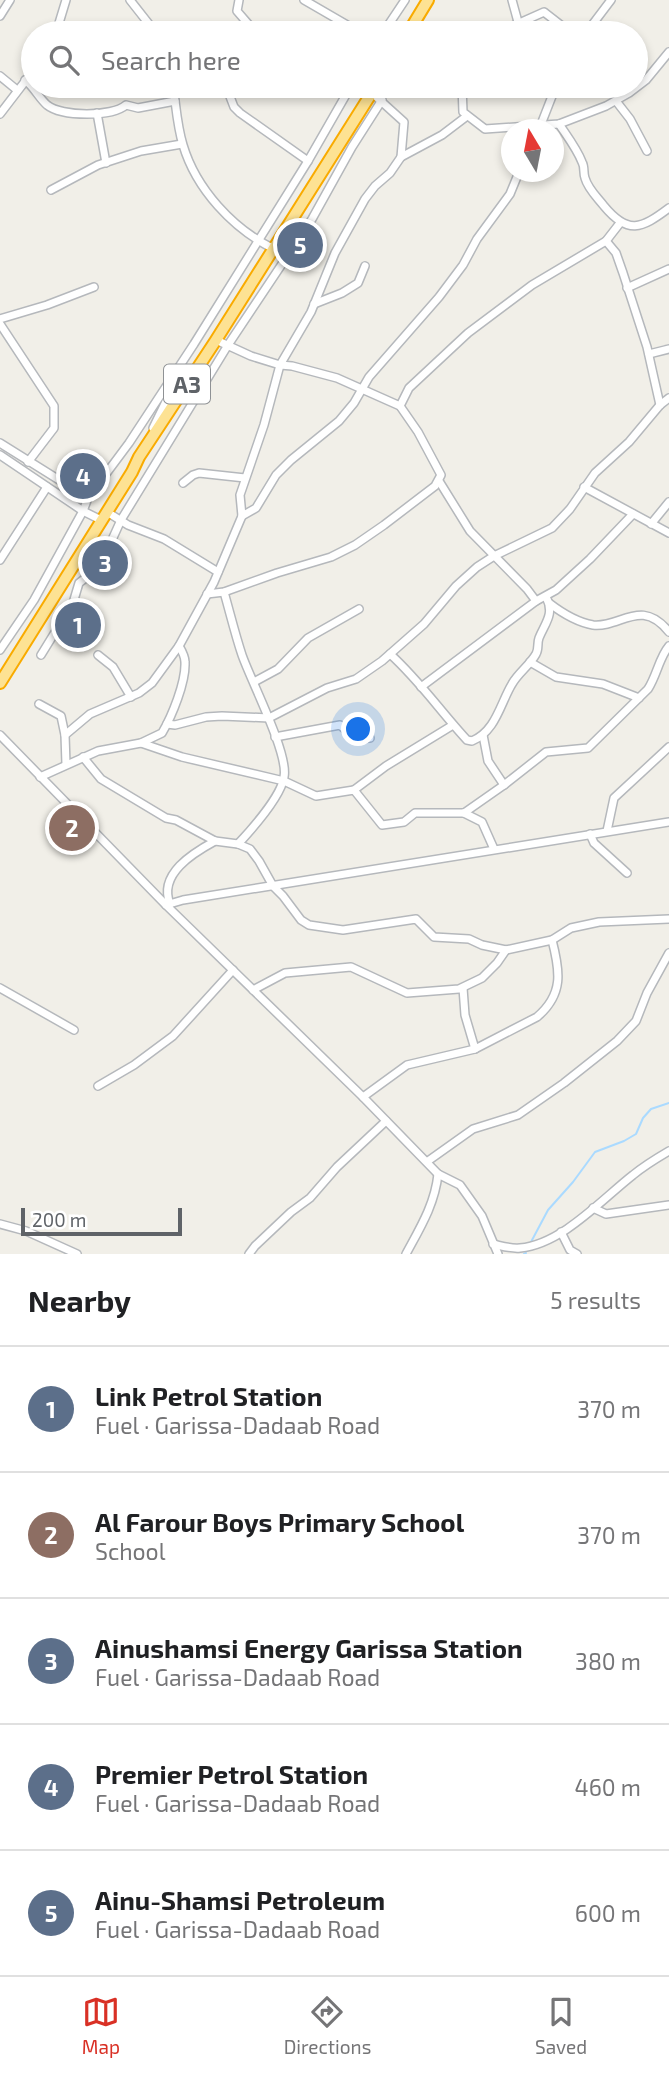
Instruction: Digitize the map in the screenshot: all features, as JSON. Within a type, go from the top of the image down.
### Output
[{"type":"highway","points":[[415,21],[428,0]]},
{"type":"highway","name":"A3","points":[[0,683],[139,457],[308,196],[368,98]]},
{"type":"street","points":[[0,16],[10,0]]},
{"type":"street","points":[[60,21],[66,0]]},
{"type":"street","points":[[130,0],[147,21]]},
{"type":"street","points":[[239,0],[237,11],[246,21]]},
{"type":"street","points":[[304,0],[340,21]]},
{"type":"street","points":[[391,21],[405,0]]},
{"type":"street","points":[[512,0],[518,21]]},
{"type":"street","points":[[595,21],[611,0]]},
{"type":"street","points":[[521,21],[544,12],[556,21]]},
{"type":"street","points":[[648,78],[669,52]]},
{"type":"street","points":[[0,76],[17,90]]},
{"type":"street","points":[[0,114],[21,85]]},
{"type":"street","points":[[42,98],[46,104],[57,110],[75,114],[114,112],[126,105],[138,108],[176,101]]},
{"type":"street","points":[[175,98],[182,144],[192,167],[219,208],[258,241],[274,249]]},
{"type":"street","points":[[231,98],[240,113],[308,161]]},
{"type":"street","points":[[0,649],[34,600],[88,498],[129,443],[194,344],[344,98]]},
{"type":"street","points":[[462,98],[467,116],[489,130],[501,129]]},
{"type":"street","points":[[543,119],[551,98]]},
{"type":"street","points":[[564,122],[620,98]]},
{"type":"street","points":[[41,655],[73,603],[79,583],[106,553],[121,520],[228,345],[321,203],[382,100],[404,122],[401,157]]},
{"type":"street","points":[[616,101],[630,119],[647,151]]},
{"type":"street","points":[[97,113],[106,163]]},
{"type":"street","points":[[65,735],[90,714],[131,697],[152,683],[180,646],[218,572],[242,516],[240,495],[264,425],[280,365],[314,304],[335,253],[365,199],[401,157],[442,135],[467,116]]},
{"type":"street","points":[[564,132],[584,164],[585,178],[590,188],[620,223],[642,225],[651,222],[669,208]]},
{"type":"street","points":[[51,190],[106,163],[141,151],[182,144]]},
{"type":"street","points":[[242,516],[256,508],[276,475],[291,460],[340,421],[369,377],[439,297],[463,265],[477,239],[510,194],[515,182]]},
{"type":"street","points":[[308,196],[321,203]]},
{"type":"street","points":[[400,406],[409,388],[486,318],[532,285],[607,241],[620,223]]},
{"type":"street","points":[[607,241],[616,253],[649,354],[660,405]]},
{"type":"street","points":[[314,304],[342,293],[358,283],[365,266]]},
{"type":"street","points":[[627,288],[669,269]]},
{"type":"street","points":[[28,462],[54,428],[56,413],[43,387],[0,321],[94,287]]},
{"type":"street","points":[[207,594],[224,592],[277,573],[316,563],[343,551],[384,525],[439,481],[441,475],[400,406],[315,372],[251,356],[216,340]]},
{"type":"street","points":[[139,457],[194,344]]},
{"type":"street","points":[[649,354],[669,349]]},
{"type":"street","points":[[167,724],[175,725],[222,716],[268,718],[327,688],[356,679],[390,654],[432,617],[462,580],[494,556],[552,528],[570,509],[584,487],[669,398]]},
{"type":"street","points":[[0,443],[88,498]]},
{"type":"street","points":[[0,455],[83,511],[121,520],[164,540],[218,572]]},
{"type":"street","points":[[184,483],[200,473],[245,478]]},
{"type":"street","points":[[439,481],[470,531],[536,601]]},
{"type":"street","points":[[0,559],[47,487]]},
{"type":"street","points":[[584,487],[669,533]]},
{"type":"street","points":[[651,524],[669,502]]},
{"type":"street","points":[[421,687],[536,601],[548,600],[633,514]]},
{"type":"street","points":[[224,592],[243,656],[285,765],[284,781],[258,821],[238,844]]},
{"type":"street","points":[[390,654],[414,675],[453,725],[467,740],[472,741],[483,735],[499,712],[514,681],[537,653],[539,638],[550,621],[548,600]]},
{"type":"street","points":[[548,600],[565,615],[579,621],[597,625],[629,616],[643,616],[654,618],[669,632]]},
{"type":"street","points":[[254,682],[278,669],[308,638],[359,609]]},
{"type":"street","points":[[40,777],[99,751],[141,743],[162,733],[177,698],[185,663],[180,646]]},
{"type":"street","points":[[464,813],[547,751],[588,748],[655,679],[669,646]]},
{"type":"street","points":[[98,655],[113,667],[131,697]]},
{"type":"street","points":[[530,662],[556,677],[603,684],[639,698]]},
{"type":"street","points":[[39,704],[61,716],[66,764]]},
{"type":"street","points":[[275,737],[340,725],[355,739],[370,738]]},
{"type":"street","points":[[141,743],[182,757],[284,781],[316,796],[354,790],[386,766],[453,725]]},
{"type":"street","points":[[0,735],[253,990],[428,1161],[438,1174],[460,1185],[482,1216],[498,1254]]},
{"type":"street","points":[[483,735],[488,761],[504,785]]},
{"type":"street","points":[[607,831],[614,798],[669,747]]},
{"type":"street","points":[[83,757],[101,779],[166,818],[176,820],[215,841],[238,844],[250,849],[260,861],[273,886],[301,920],[309,925],[343,930],[416,919],[434,937],[469,939],[506,950],[552,940],[571,928],[599,922],[669,919]]},
{"type":"street","points":[[354,790],[383,826],[404,822],[415,813],[464,813],[482,822],[494,849]]},
{"type":"street","points":[[168,904],[669,822]]},
{"type":"street","points":[[590,834],[594,843],[627,873]]},
{"type":"street","points":[[168,904],[167,892],[174,872],[185,860],[215,841]]},
{"type":"street","points":[[363,1097],[407,1065],[475,1049],[537,1017],[545,1010],[559,982],[560,972],[552,940]]},
{"type":"street","points":[[253,990],[285,973],[351,967],[411,993],[463,988],[482,978],[506,950]]},
{"type":"street","points":[[428,1161],[473,1129],[518,1115],[617,1041],[636,1021],[647,993],[669,953]]},
{"type":"street","points":[[97,1086],[134,1065],[173,1036],[233,970]]},
{"type":"street","points":[[0,988],[74,1030]]},
{"type":"street","points":[[463,988],[465,1015],[475,1049]]},
{"type":"street","points":[[249,1254],[291,1212],[310,1198],[337,1167],[386,1121]]},
{"type":"street","points":[[493,1244],[517,1249],[533,1246],[561,1232],[634,1174],[669,1151]]},
{"type":"street","points":[[406,1254],[428,1214],[437,1187],[438,1174]]},
{"type":"street","points":[[593,1209],[606,1214],[669,1205]]},
{"type":"street","points":[[0,1224],[26,1231],[77,1254]]},
{"type":"street","points":[[561,1232],[570,1250],[577,1254]]},
{"type":"waterway","points":[[531,1242],[548,1210],[595,1152],[636,1134],[643,1118],[651,1109],[669,1103]]},
{"type":"place","name":"Ainu-Shamsi Petroleum","points":[[300,245]]},
{"type":"place","name":"Premier Petrol Station","points":[[83,476]]},
{"type":"place","name":"Ainushamsi Energy Garissa Station","points":[[105,563]]},
{"type":"place","name":"Link Petrol Station","points":[[78,625]]},
{"type":"place","name":"Al Farour Boys Primary School","points":[[72,828]]}]
